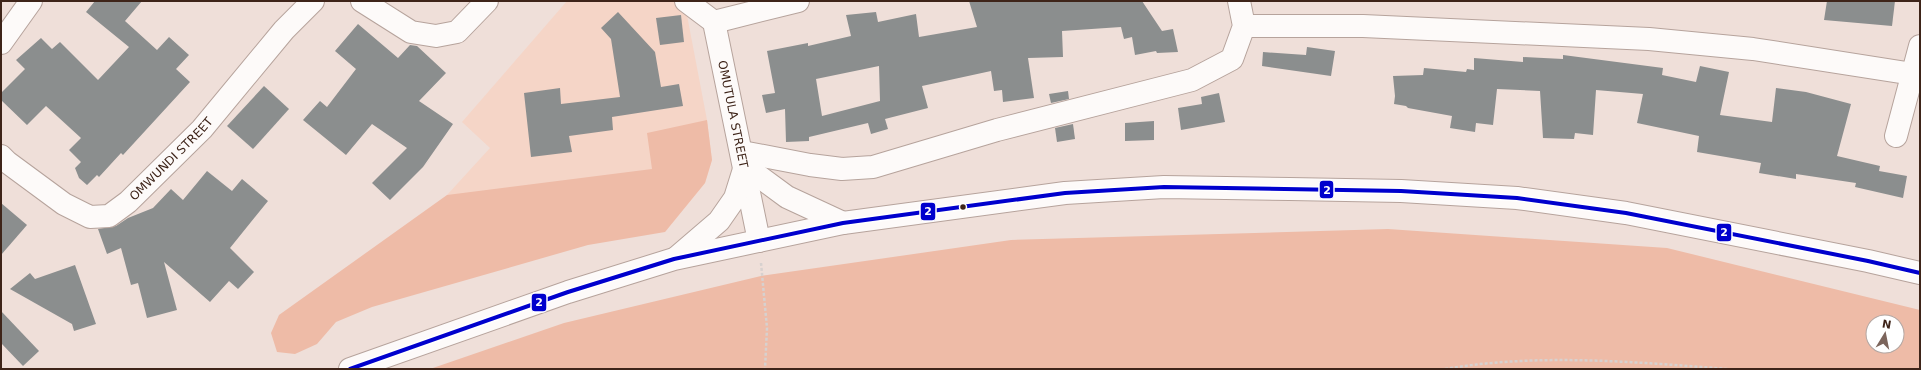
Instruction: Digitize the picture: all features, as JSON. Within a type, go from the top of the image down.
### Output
[{"type":"main road","points":[[1,43],[31,1]]},
{"type":"main road","name":"OMWUNDI STREET","points":[[1,156],[64,204],[90,217],[109,216],[128,202],[202,129],[284,30],[314,1]]},
{"type":"main road","points":[[362,1],[411,32],[436,36],[457,32],[486,1]]},
{"type":"main road","points":[[686,1],[714,22],[798,1]]},
{"type":"main road","points":[[743,159],[842,169],[873,167],[997,130],[1192,80],[1232,58],[1244,26],[1239,1]]},
{"type":"main road","name":"OMUTULA STREET","points":[[714,22],[759,241]]},
{"type":"main road","points":[[1244,26],[1363,26],[1649,39],[1753,48],[1913,74]]},
{"type":"main road","points":[[1896,136],[1913,102],[1913,74],[1920,46]]},
{"type":"main road","points":[[743,159],[787,197],[843,223]]},
{"type":"main road","points":[[674,259],[719,221],[735,198],[743,159]]},
{"type":"main road","points":[[350,369],[568,292],[674,259],[843,223],[1065,193],[1156,188],[1401,191],[1517,198],[1626,213],[1861,259],[1920,273]]},
{"type":"path","points":[[759,241],[767,328],[765,369]]},
{"type":"path","points":[[1445,369],[1475,364],[1568,360],[1728,369]]},
{"type":"shaded area","points":[[567,1],[673,1],[686,10],[707,120],[712,160],[705,183],[665,232],[447,195],[490,148],[462,122]]},
{"type":"shaded area","points":[[707,120],[712,160],[705,183],[665,232],[588,245],[372,307],[336,322],[317,344],[295,354],[277,352],[271,333],[279,315],[447,195],[652,169],[647,133]]},
{"type":"shaded area","points":[[1388,229],[1667,248],[1920,310],[1920,369],[430,369],[564,323],[761,276],[1011,240]]},
{"type":"building","points":[[95,1],[142,1],[125,21],[157,50],[169,37],[189,55],[176,69],[190,82],[123,155],[121,153],[99,177],[97,175],[87,185],[79,178],[75,168],[81,162],[69,150],[81,138],[46,106],[27,125],[1,100],[1,93],[25,69],[16,60],[41,38],[52,49],[60,42],[98,80],[129,47],[86,12]]},
{"type":"building","points":[[969,1],[1142,1],[1162,31],[1173,29],[1178,52],[1157,53],[1156,51],[1135,55],[1132,37],[1124,39],[1121,27],[1062,31],[1063,57],[1028,58],[1034,98],[1003,102],[1002,90],[994,91],[991,71],[922,86],[928,108],[885,119],[888,129],[871,134],[868,123],[809,137],[809,141],[786,142],[785,109],[766,113],[762,95],[775,93],[767,51],[808,43],[808,46],[851,36],[846,15],[876,12],[878,22],[916,14],[919,37],[977,27]],"holes":[[[879,66],[880,101],[822,116],[816,79]]]},
{"type":"building","points":[[1827,1],[1895,1],[1892,26],[1824,20]]},
{"type":"building","points":[[618,12],[655,52],[661,87],[679,84],[683,106],[612,117],[613,130],[569,136],[572,152],[531,157],[524,93],[560,88],[561,104],[620,97],[611,39],[601,28]]},
{"type":"building","points":[[681,15],[684,42],[660,45],[656,18]]},
{"type":"building","points":[[358,24],[398,58],[410,45],[417,46],[446,73],[419,101],[453,124],[423,167],[390,200],[372,183],[407,148],[372,124],[346,155],[303,120],[320,101],[327,107],[356,69],[335,51]]},
{"type":"building","points":[[1307,47],[1335,51],[1331,76],[1262,66],[1263,52],[1306,55]]},
{"type":"building","points":[[1563,55],[1663,68],[1662,75],[1696,82],[1700,66],[1729,72],[1720,115],[1772,122],[1776,88],[1806,92],[1851,104],[1837,156],[1880,166],[1879,171],[1907,176],[1903,198],[1855,187],[1856,183],[1796,174],[1796,179],[1759,173],[1761,163],[1697,152],[1699,136],[1637,123],[1643,94],[1596,90],[1593,135],[1575,133],[1574,139],[1543,138],[1540,91],[1497,89],[1493,125],[1476,123],[1475,132],[1450,128],[1452,116],[1394,104],[1395,96],[1393,76],[1423,75],[1424,68],[1466,72],[1467,69],[1474,70],[1474,58],[1523,62],[1523,57],[1563,59]]},
{"type":"building","points":[[264,86],[289,109],[253,149],[227,126]]},
{"type":"building","points":[[1068,91],[1069,99],[1051,103],[1049,94]]},
{"type":"building","points":[[1219,93],[1225,122],[1181,130],[1178,108],[1202,104],[1201,97]]},
{"type":"building","points":[[1154,121],[1154,140],[1125,141],[1125,123]]},
{"type":"building","points":[[1073,124],[1075,139],[1057,142],[1055,128]]},
{"type":"building","points":[[207,171],[232,191],[242,179],[268,201],[230,248],[254,272],[238,289],[229,281],[210,302],[164,262],[177,310],[147,318],[138,283],[131,285],[121,248],[107,254],[98,229],[116,226],[128,218],[153,208],[171,189],[183,200]]},
{"type":"building","points":[[1,203],[27,225],[1,255]]},
{"type":"building","points":[[75,265],[96,324],[74,331],[72,324],[10,289],[30,273],[35,279]]},
{"type":"building","points":[[1,311],[39,351],[23,366],[1,343]]},
{"type":"transit line","name":"2","points":[[350,369],[568,292],[674,259],[843,223],[1065,193],[1164,187],[1401,191],[1517,198],[1626,213],[1868,261],[1920,273]]}]
